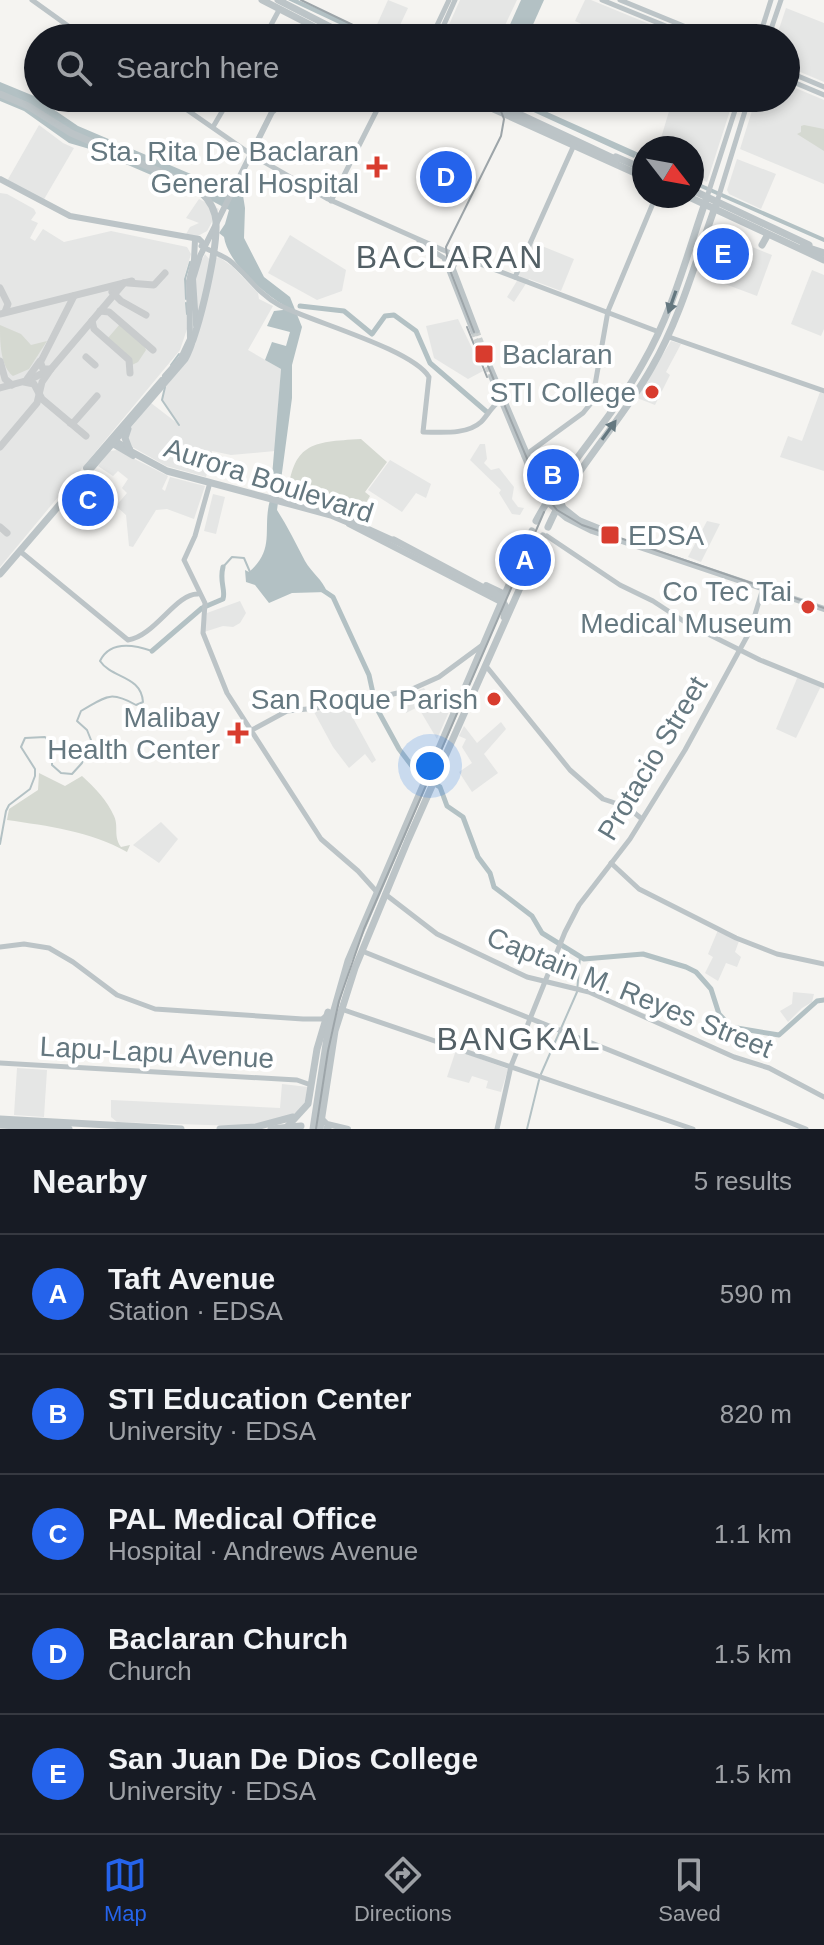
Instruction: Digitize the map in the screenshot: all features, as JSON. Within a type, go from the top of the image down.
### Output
[{"type":"highway","points":[[262,0],[308,24]]},
{"type":"highway","points":[[278,0],[314,24]]},
{"type":"highway","points":[[0,96],[24,105]]},
{"type":"highway","points":[[0,96],[24,109]]},
{"type":"highway","points":[[0,573],[181,358],[190,337],[213,226],[203,201],[191,189],[69,137],[29,112]]},
{"type":"highway","points":[[38,112],[78,137],[199,190],[215,215],[216,240],[194,338],[185,359],[127,430],[125,442],[130,451],[178,475],[360,523]]},
{"type":"highway","points":[[500,112],[632,169]]},
{"type":"highway","points":[[514,112],[632,169]]},
{"type":"highway","points":[[704,195],[824,260]]},
{"type":"highway","points":[[704,205],[708,195]]},
{"type":"highway","points":[[563,516],[553,519],[548,527],[558,506],[635,395],[669,337],[718,200]]},
{"type":"highway","points":[[704,202],[812,251]]},
{"type":"highway","points":[[723,216],[721,211],[727,206]]},
{"type":"highway","points":[[704,207],[767,236],[824,253]]},
{"type":"highway","points":[[536,521],[558,484],[630,383],[659,332],[673,303],[703,208]]},
{"type":"highway","points":[[762,245],[767,236]]},
{"type":"highway","points":[[683,270],[689,267],[693,274]]},
{"type":"highway","points":[[0,573],[185,359]]},
{"type":"highway","points":[[630,383],[628,392],[635,395]]},
{"type":"highway","points":[[541,486],[551,488],[558,484]]},
{"type":"highway","points":[[558,506],[578,520]]},
{"type":"highway","points":[[285,1129],[307,1106],[327,1015],[362,951],[380,892],[418,818],[428,787],[426,776],[532,531]]},
{"type":"highway","points":[[428,787],[437,780],[545,536]]},
{"type":"highway","points":[[324,1129],[331,1051],[343,990],[380,892],[506,609],[497,595],[394,540]]},
{"type":"highway","points":[[324,1129],[327,1085],[344,1010],[343,990]]},
{"type":"highway","points":[[305,1128],[321,1070],[334,999]]},
{"type":"highway","points":[[305,1128],[324,1026]]},
{"type":"highway","points":[[271,1127],[295,1116]]},
{"type":"highway","points":[[0,1123],[62,1129]]},
{"type":"highway","points":[[0,1123],[69,1129]]},
{"type":"highway","points":[[0,1123],[137,1129]]},
{"type":"highway","points":[[0,1123],[181,1129]]},
{"type":"highway","points":[[220,1129],[305,1128]]},
{"type":"main road","points":[[0,573],[184,360],[193,344],[196,330],[193,279],[200,245],[211,233],[273,112]]},
{"type":"main road","points":[[0,182],[70,216],[200,245]]},
{"type":"main road","name":"Aurora Boulevard","points":[[112,441],[209,486],[333,512],[394,540],[490,592]]},
{"type":"main road","name":"Aurora Boulevard","points":[[188,478],[275,500],[344,522],[503,598]]},
{"type":"main road","points":[[548,500],[558,506],[563,516],[592,531],[824,607]]},
{"type":"main road","points":[[578,520],[763,587]]},
{"type":"main road","points":[[0,573],[39,528]]},
{"type":"main road","points":[[323,1120],[337,1128]]},
{"type":"main road","points":[[324,1129],[348,1129]]},
{"type":"street","points":[[32,0],[65,24]]},
{"type":"street","points":[[438,24],[449,0]]},
{"type":"street","points":[[444,24],[455,0]]},
{"type":"street","points":[[602,0],[661,24]]},
{"type":"street","points":[[620,0],[679,24]]},
{"type":"street","points":[[763,24],[771,0]]},
{"type":"street","points":[[773,24],[781,0]]},
{"type":"street","points":[[272,24],[279,10]]},
{"type":"street","points":[[800,77],[824,87]]},
{"type":"street","points":[[800,85],[824,95]]},
{"type":"street","points":[[191,112],[280,176],[331,201],[444,254],[515,277],[659,332]]},
{"type":"street","points":[[213,127],[222,112]]},
{"type":"street","points":[[331,201],[376,112]]},
{"type":"street","points":[[708,195],[735,112]]},
{"type":"street","points":[[718,200],[745,112]]},
{"type":"street","points":[[515,277],[574,145]]},
{"type":"street","points":[[526,456],[583,413],[592,402],[608,311],[651,208]]},
{"type":"street","points":[[200,245],[231,261],[267,298],[387,348],[428,375],[423,432],[470,428],[483,420],[502,399]]},
{"type":"street","points":[[444,254],[475,331],[453,265],[460,258]]},
{"type":"street","points":[[669,337],[824,391]]},
{"type":"street","points":[[491,368],[541,496],[548,500]]},
{"type":"street","points":[[491,377],[502,399]]},
{"type":"street","points":[[526,456],[548,500]]},
{"type":"street","points":[[21,552],[128,640],[143,635],[192,594],[198,594],[184,560],[195,536],[209,486]]},
{"type":"street","points":[[545,536],[620,585],[738,648],[824,686]]},
{"type":"street","name":"Protacio Street","points":[[497,1129],[511,1066],[560,942],[579,905],[642,819],[686,748],[750,631],[763,587]]},
{"type":"street","name":"Captain M. Reyes Street","points":[[198,594],[205,607],[202,624],[211,656],[227,693],[250,731],[321,839],[380,892],[420,923],[454,943],[527,977],[577,989],[734,1057],[769,1068],[824,1097]]},
{"type":"street","points":[[250,731],[286,712],[376,699],[427,684],[482,646]]},
{"type":"street","points":[[486,666],[570,770],[603,799],[627,807],[642,819]]},
{"type":"street","points":[[611,863],[639,889],[758,948],[824,964]]},
{"type":"street","points":[[0,947],[24,944],[49,948],[117,995],[155,1009],[322,1019],[327,1015]]},
{"type":"street","points":[[362,951],[806,1129]]},
{"type":"street","points":[[344,1010],[693,1129]]},
{"type":"street","points":[[305,1018],[321,1021],[324,1026]]},
{"type":"street","name":"Lapu-Lapu Avenue","points":[[0,1063],[312,1083]]},
{"type":"shaded area","points":[[288,0],[298,0],[352,24],[339,24]]},
{"type":"shaded area","points":[[388,0],[408,8],[401,24],[377,24]]},
{"type":"shaded area","points":[[460,0],[517,0],[506,24],[449,24]]},
{"type":"shaded area","points":[[521,0],[544,0],[533,24],[510,24]]},
{"type":"shaded area","points":[[585,0],[591,0],[649,24],[581,24],[575,21]]},
{"type":"shaded area","points":[[786,8],[824,23],[824,82],[800,72],[800,24],[781,24]]},
{"type":"shaded area","points":[[0,82],[24,92],[24,111],[0,101]]},
{"type":"shaded area","points":[[800,90],[824,100],[824,184],[740,149],[752,112],[800,112]]},
{"type":"shaded area","points":[[25,112],[57,112],[78,126],[219,186],[242,189],[244,238],[264,277],[290,297],[302,327],[292,365],[292,398],[277,510],[305,561],[327,592],[292,593],[269,603],[255,585],[246,582],[245,570],[249,572],[263,555],[267,538],[281,369],[265,360],[272,342],[286,346],[290,332],[267,326],[274,311],[283,310],[285,306],[248,276],[232,257],[224,237],[219,233],[229,210],[93,150],[69,143]]},
{"type":"shaded area","points":[[534,112],[547,112],[632,150],[632,157]]},
{"type":"shaded area","points":[[669,112],[730,112],[707,182],[704,181],[704,136],[662,136]]},
{"type":"shaded area","points":[[39,125],[74,148],[43,201],[7,181]]},
{"type":"shaded area","points":[[804,125],[824,129],[824,151],[797,134]]},
{"type":"shaded area","points":[[737,159],[776,174],[761,209],[729,194],[727,190]]},
{"type":"shaded area","points":[[0,193],[34,209],[36,213],[31,220],[38,223],[30,238],[35,241],[43,229],[64,242],[111,231],[187,247],[191,254],[184,278],[187,329],[180,350],[0,567]]},
{"type":"shaded area","points":[[199,199],[219,209],[207,231],[196,237],[185,236],[190,227],[199,223],[186,218]]},
{"type":"shaded area","points":[[290,235],[346,270],[342,291],[317,300],[268,273]]},
{"type":"shaded area","points":[[738,241],[772,255],[757,296],[725,284]]},
{"type":"shaded area","points":[[532,242],[574,259],[561,291],[529,279],[514,302],[507,297],[520,276],[517,274]]},
{"type":"shaded area","points":[[205,254],[210,260],[219,257],[233,267],[258,293],[259,299],[273,306],[248,350],[281,369],[275,451],[231,455],[212,451],[206,477],[166,466],[127,444],[124,436],[151,403],[177,423],[162,400],[164,389],[196,343],[195,285]]},
{"type":"shaded area","points":[[812,270],[824,275],[824,329],[821,336],[791,324]]},
{"type":"shaded area","points":[[458,319],[483,371],[468,379],[434,358],[426,326]]},
{"type":"shaded area","points":[[120,324],[143,343],[146,350],[132,365],[129,357],[108,338]]},
{"type":"shaded area","points":[[0,325],[21,334],[31,345],[47,341],[29,369],[13,376],[5,366]]},
{"type":"shaded area","name":"STI College","points":[[671,341],[681,344],[666,372],[670,375],[655,405],[637,398]]},
{"type":"shaded area","points":[[820,392],[824,394],[824,471],[780,457],[788,436],[802,441]]},
{"type":"shaded area","points":[[361,439],[387,462],[365,492],[370,496],[356,520],[287,499],[294,466],[307,449],[329,442]]},
{"type":"shaded area","points":[[480,444],[485,444],[487,459],[484,463],[491,470],[499,468],[514,487],[512,499],[518,507],[524,508],[520,515],[512,514],[499,493],[501,490],[470,460]]},
{"type":"shaded area","points":[[117,450],[168,476],[162,489],[165,491],[170,477],[205,486],[194,519],[167,509],[156,510],[133,547],[129,546],[126,515],[116,506],[127,493],[122,488],[128,479],[118,471],[113,476],[98,466],[110,451]]},
{"type":"shaded area","points":[[390,460],[431,484],[426,498],[416,493],[402,512],[368,490]]},
{"type":"shaded area","points":[[213,494],[225,497],[216,534],[204,531]]},
{"type":"shaded area","points":[[707,521],[720,524],[701,562],[688,557]]},
{"type":"shaded area","points":[[240,601],[246,613],[240,623],[204,632],[207,613]]},
{"type":"shaded area","points":[[798,676],[821,686],[796,738],[776,729]]},
{"type":"shaded area","points":[[424,688],[437,708],[444,697],[451,707],[437,739],[418,707],[406,713],[402,696]]},
{"type":"shaded area","points":[[347,707],[376,760],[372,763],[365,754],[349,768],[333,747],[314,712]]},
{"type":"shaded area","points":[[501,722],[506,729],[484,754],[498,773],[472,792],[459,772],[472,763],[462,747],[466,739],[459,736],[464,726],[477,743]]},
{"type":"shaded area","points":[[39,773],[65,786],[82,776],[111,810],[121,847],[130,845],[127,852],[84,834],[7,820],[9,809],[38,790]]},
{"type":"shaded area","points":[[161,822],[178,839],[159,863],[133,845]]},
{"type":"shaded area","points":[[718,930],[739,941],[735,952],[741,957],[737,967],[726,963],[718,981],[705,973],[713,957],[708,954]]},
{"type":"shaded area","points":[[793,992],[814,994],[812,1002],[788,1022],[780,1011],[792,1004]]},
{"type":"shaded area","points":[[456,1050],[508,1069],[501,1092],[486,1088],[488,1081],[472,1076],[469,1083],[447,1077]]},
{"type":"shaded area","points":[[17,1068],[47,1070],[44,1117],[14,1115]]},
{"type":"shaded area","points":[[282,1084],[308,1087],[306,1104],[294,1115],[255,1124],[117,1122],[111,1117],[111,1100],[280,1108]]},
{"type":"waterway","points":[[704,187],[824,240]]},
{"type":"waterway","points":[[186,299],[185,279],[190,262]]},
{"type":"waterway","points":[[186,303],[187,314]]},
{"type":"waterway","points":[[300,306],[344,311],[372,334],[385,316],[394,315],[416,331],[430,363],[488,413]]},
{"type":"waterway","points":[[171,365],[179,354]]},
{"type":"waterway","points":[[165,387],[162,400],[179,425]]},
{"type":"waterway","points":[[223,567],[232,557],[244,558],[250,572]]},
{"type":"waterway","points":[[152,651],[202,608],[223,599],[223,567]]},
{"type":"waterway","points":[[321,589],[333,597],[369,675],[376,707],[399,749],[418,774],[440,787],[447,806],[463,817],[478,857],[490,873],[494,887],[532,916],[542,933],[584,959],[643,954],[686,967],[696,972],[711,989],[719,1014],[731,1027],[779,1035],[817,1001],[824,1000]]},
{"type":"waterway","points":[[0,844],[9,805],[30,789],[35,776],[35,769],[21,747],[25,738],[45,737],[52,746],[52,765],[61,773],[72,774],[82,763],[91,740],[87,730],[77,721],[81,711],[108,697],[136,705],[143,702],[141,693],[132,682],[100,661],[104,654],[123,646],[152,651]]},
{"type":"waterway","points":[[541,1074],[577,992],[580,957]]},
{"type":"waterway","points":[[527,1129],[539,1080]]},
{"type":"taxiway","points":[[128,283],[154,285],[165,273]]},
{"type":"taxiway","points":[[0,314],[132,281]]},
{"type":"taxiway","points":[[0,388],[29,380],[51,369],[124,283]]},
{"type":"taxiway","points":[[0,288],[8,304],[5,312]]},
{"type":"taxiway","points":[[112,292],[121,301],[146,315]]},
{"type":"taxiway","points":[[39,365],[74,296]]},
{"type":"taxiway","points":[[100,311],[109,312],[153,350]]},
{"type":"taxiway","points":[[92,321],[94,329],[129,360],[130,373]]},
{"type":"taxiway","points":[[86,357],[95,365]]},
{"type":"taxiway","points":[[0,361],[5,379],[12,385]]},
{"type":"taxiway","points":[[0,447],[37,403],[42,382],[51,369],[43,369],[40,361],[27,379]]},
{"type":"taxiway","points":[[24,382],[34,384],[42,399],[86,436]]},
{"type":"taxiway","points":[[70,423],[97,396]]},
{"type":"taxiway","points":[[0,527],[7,533]]},
{"type":"tunnel","points":[[477,331],[491,368]]},
{"type":"tunnel","points":[[473,332],[491,377]]},
{"type":"tram line","points":[[301,0],[351,24]]},
{"type":"tram line","points":[[474,332],[448,265],[446,247],[501,136],[504,119],[501,112]]},
{"type":"tram line","points":[[467,327],[487,377]]},
{"type":"tram line","points":[[488,366],[539,487],[557,510],[582,525],[824,608]]},
{"type":"tram line","points":[[316,1129],[339,1001],[364,929],[544,512]]},
{"type":"place","name":"Sta. Rita De Baclaran General Hospital","points":[[377,167]]},
{"type":"place","name":"Baclaran Church","points":[[446,177]]},
{"type":"place","name":"San Juan De Dios College","points":[[723,254]]},
{"type":"place","name":"Baclaran","points":[[484,354]]},
{"type":"place","name":"STI College","points":[[652,392]]},
{"type":"place","name":"STI Education Center","points":[[553,475]]},
{"type":"place","name":"PAL Medical Office","points":[[88,500]]},
{"type":"place","name":"EDSA","points":[[610,535]]},
{"type":"place","name":"Taft Avenue","points":[[525,560]]},
{"type":"place","name":"Co Tec Tai Medical Museum","points":[[808,607]]},
{"type":"place","name":"San Roque Parish","points":[[494,699]]},
{"type":"place","name":"Malibay Health Center","points":[[238,733]]},
{"type":"district","name":"BACLARAN","points":[[450,257]]},
{"type":"district","name":"BANGKAL","points":[[519,1039]]}]
